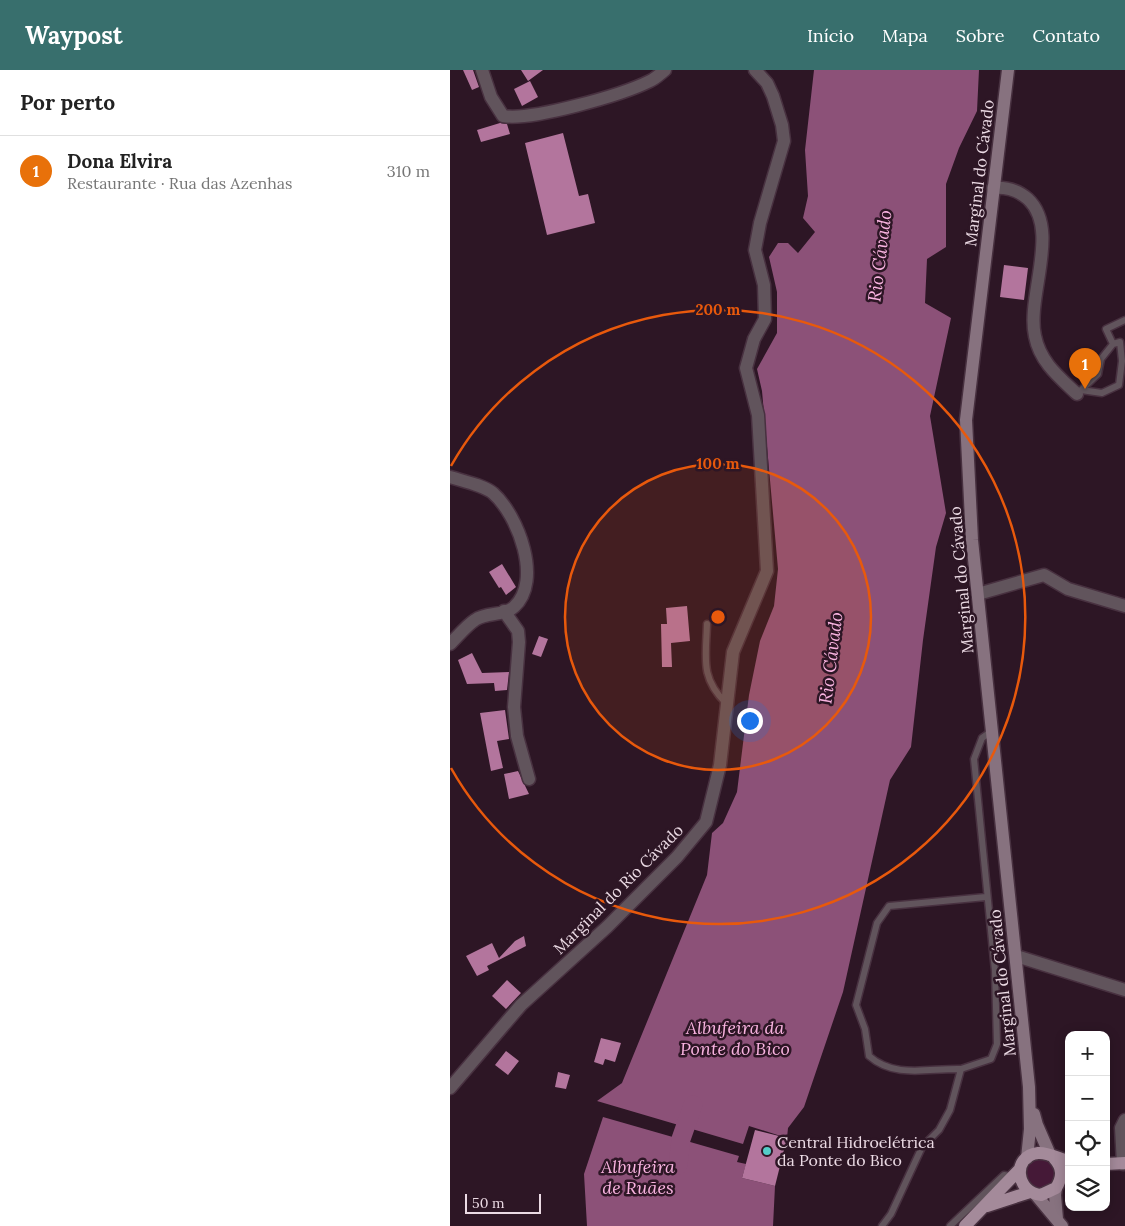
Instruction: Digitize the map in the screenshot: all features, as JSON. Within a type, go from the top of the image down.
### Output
[{"type":"main road","points":[[965,1226],[1016,1173],[1027,1158],[1038,1153],[1065,1160]]},
{"type":"main road","points":[[983,1209],[996,1202],[1033,1193],[1047,1194],[1062,1181],[1061,1168],[1052,1156]]},
{"type":"main road","points":[[1110,1164],[1124,1164]]},
{"type":"main road","points":[[1016,1173],[1033,1193]]},
{"type":"street","points":[[482,70],[503,116],[514,118],[543,113],[608,95],[650,81],[665,70]]},
{"type":"street","name":"Marginal do Rio Cávado","points":[[450,1088],[521,1005],[607,927],[677,857],[706,822],[720,765],[733,652],[767,571],[758,415],[746,368],[754,340],[765,319],[764,285],[755,250],[760,223],[784,141],[782,125],[773,96],[767,83],[755,70]]},
{"type":"street","name":"Marginal do Cávado","points":[[1008,70],[966,420],[972,540],[1029,1087]]},
{"type":"street","points":[[993,188],[1007,188],[1021,193],[1036,206],[1041,217],[1039,284],[1033,321],[1034,334],[1040,354],[1054,373],[1079,392]]},
{"type":"street","points":[[450,477],[491,492],[506,507],[518,527],[525,552],[527,572],[522,598],[513,609],[475,619],[450,644]]},
{"type":"street","points":[[978,594],[1044,576],[1068,588],[1125,606]]},
{"type":"street","points":[[504,611],[518,630],[519,642],[514,707],[518,736],[529,780]]},
{"type":"street","points":[[1016,956],[1125,990]]},
{"type":"street","points":[[1029,1087],[1037,1126],[1052,1156]]},
{"type":"street","points":[[1027,1158],[1030,1129],[1029,1087]]},
{"type":"street","points":[[1124,1164],[1121,1128],[1125,1120]]},
{"type":"street","points":[[1060,1222],[1055,1196],[1062,1181]]},
{"type":"street","points":[[1033,1193],[1060,1222]]},
{"type":"lane","points":[[1079,392],[1102,393],[1119,385],[1122,361],[1119,342],[1106,329],[1125,320]]},
{"type":"lane","points":[[1079,392],[1098,374],[1101,359],[1119,342]]},
{"type":"lane","points":[[707,624],[706,673],[713,690],[727,704]]},
{"type":"lane","points":[[986,897],[888,906],[877,923],[856,1005],[865,1029],[869,1056],[880,1065],[905,1072],[962,1069],[991,1059],[997,1044],[995,971],[986,897],[974,759],[982,738],[992,731]]},
{"type":"lane","points":[[882,1226],[891,1214],[922,1147],[939,1130],[950,1110],[962,1069]]},
{"type":"lane","points":[[950,1226],[1004,1175],[1016,1173]]},
{"type":"shaded area","points":[[1040,1158],[1051,1162],[1055,1173],[1051,1184],[1040,1188],[1029,1184],[1025,1173],[1029,1162]]},
{"type":"water","name":"Albufeira da Ponte do Bico","points":[[814,70],[979,70],[977,111],[959,148],[946,184],[946,247],[927,259],[925,303],[951,318],[930,416],[946,513],[936,547],[911,747],[890,780],[843,992],[804,1107],[788,1128],[787,1138],[749,1126],[743,1144],[597,1101],[622,1083],[707,875],[712,833],[723,823],[737,792],[749,695],[760,641],[774,606],[778,569],[762,391],[757,369],[777,333],[777,292],[769,257],[778,243],[788,243],[798,253],[815,232],[803,218],[808,196],[805,150]]},
{"type":"water","name":"Albufeira de Ruães","points":[[603,1117],[739,1156],[737,1162],[746,1164],[742,1178],[775,1186],[773,1226],[587,1226],[584,1174]]},
{"type":"building","points":[[463,70],[473,70],[479,87],[472,90]]},
{"type":"building","points":[[521,70],[543,70],[528,81]]},
{"type":"building","points":[[530,81],[538,97],[522,106],[514,89]]},
{"type":"building","points":[[500,123],[507,124],[510,134],[481,142],[477,130]]},
{"type":"building","points":[[563,133],[579,196],[588,194],[595,223],[547,235],[525,143]]},
{"type":"building","points":[[1004,265],[1028,268],[1024,300],[1000,297]]},
{"type":"building","points":[[502,564],[516,587],[506,595],[489,572]]},
{"type":"building","points":[[687,606],[690,641],[671,643],[672,667],[662,667],[661,624],[667,624],[666,608]]},
{"type":"building","points":[[539,636],[548,639],[541,657],[532,654]]},
{"type":"building","points":[[472,653],[482,673],[509,672],[507,690],[495,691],[494,683],[467,684],[458,660]]},
{"type":"building","points":[[505,710],[509,739],[497,741],[503,768],[491,771],[480,713]]},
{"type":"building","points":[[518,771],[529,794],[509,799],[504,774]]},
{"type":"building","points":[[524,936],[526,946],[487,966],[489,970],[477,976],[466,956],[492,943],[499,958],[515,941]]},
{"type":"building","points":[[507,980],[521,993],[506,1009],[492,996]]},
{"type":"building","points":[[601,1038],[621,1043],[615,1062],[605,1059],[603,1065],[594,1062]]},
{"type":"building","points":[[506,1051],[519,1061],[508,1075],[495,1065]]},
{"type":"building","points":[[558,1072],[570,1075],[566,1089],[555,1087]]},
{"type":"building","name":"Central Hidroelétrica da Ponte do Bico","points":[[755,1130],[787,1138],[775,1186],[742,1178]]},
{"type":"waterway","name":"Rio Cávado","points":[[678,1165],[681,1139],[693,1105]]},
{"type":"place","name":"Dona Elvira","points":[[1085,389]]},
{"type":"place","name":"Central Hidroelétrica da Ponte do Bico","points":[[767,1151]]}]
